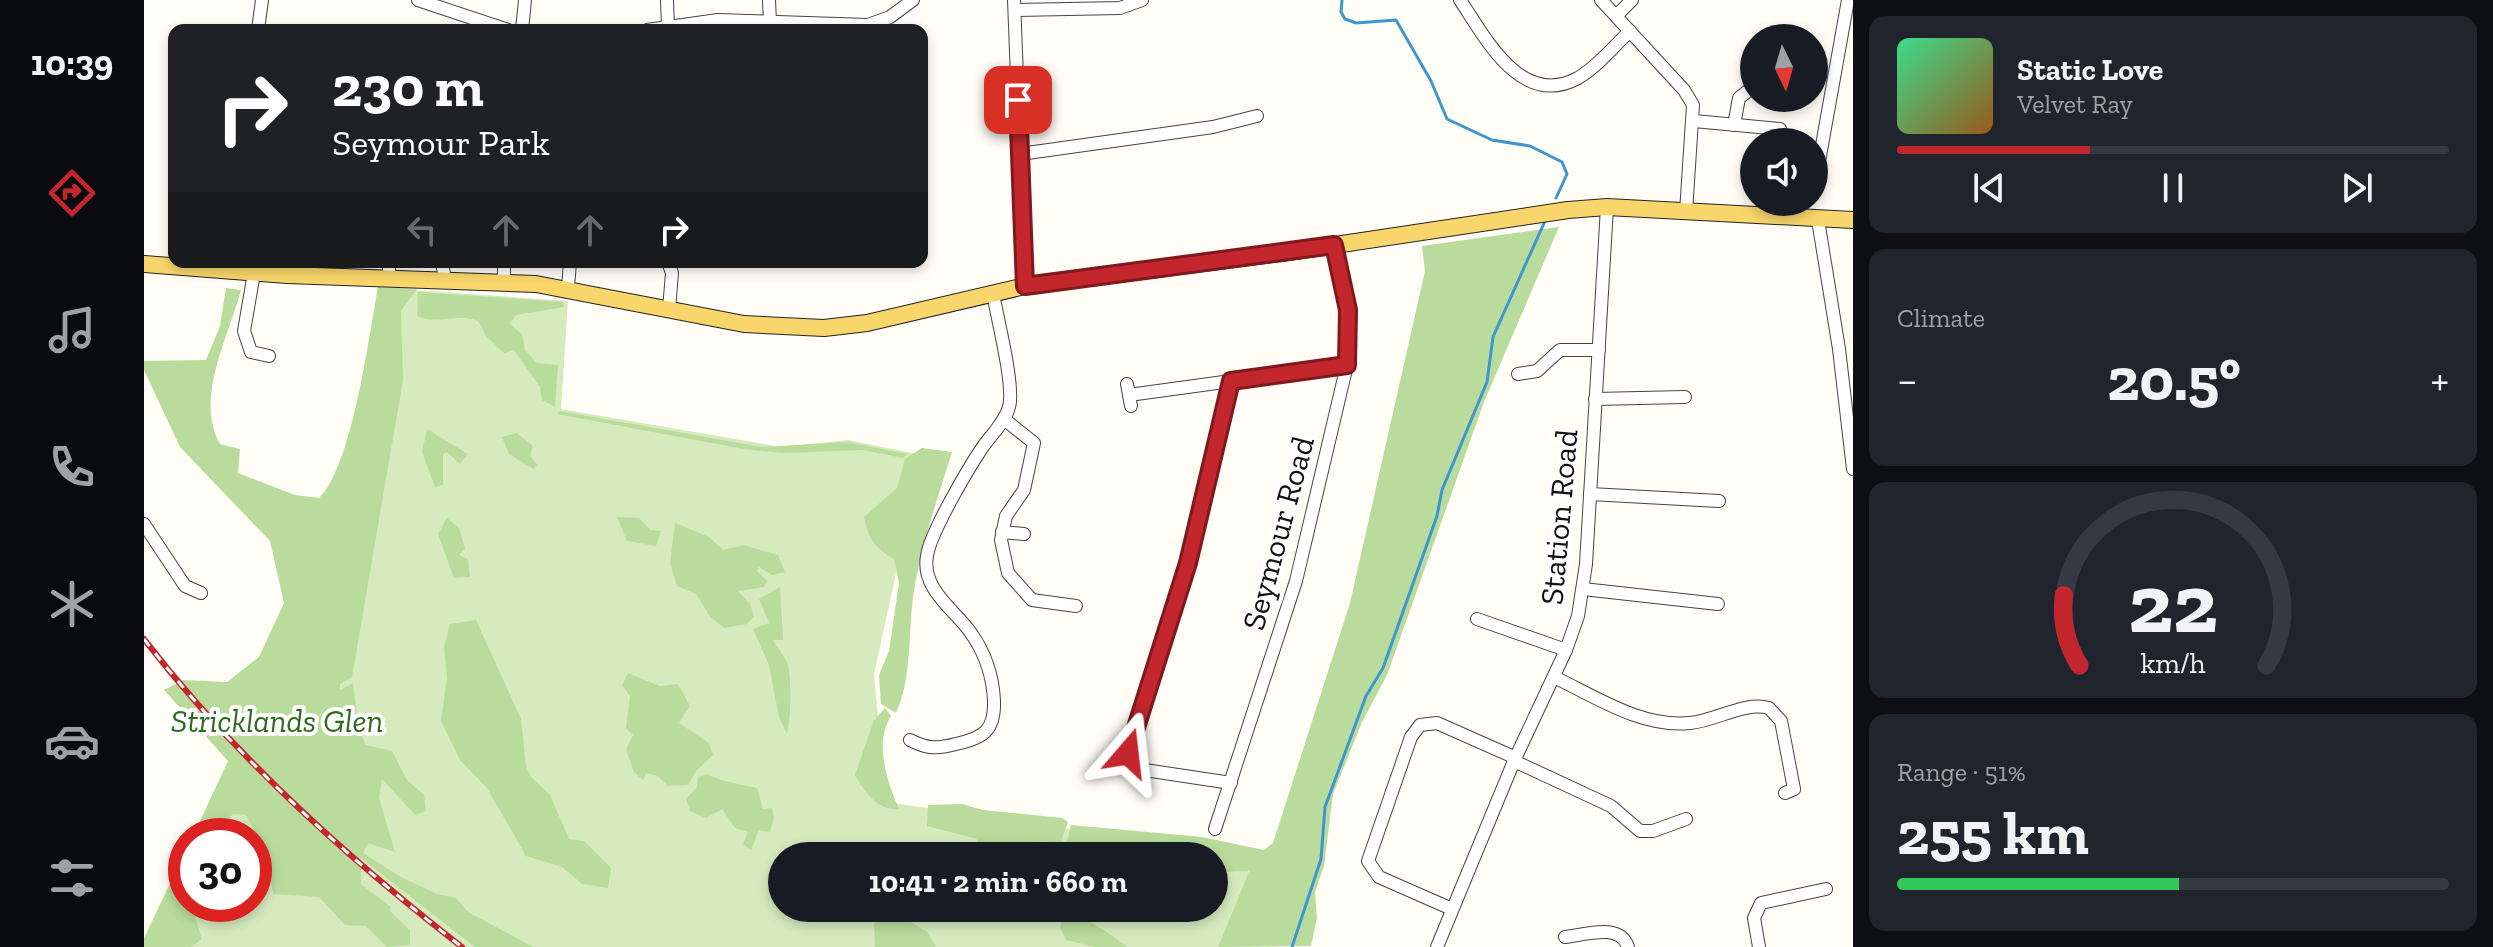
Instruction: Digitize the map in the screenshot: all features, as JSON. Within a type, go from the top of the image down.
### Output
[{"type":"main road","points":[[193,268],[254,273],[287,268],[389,270],[445,280],[568,288],[744,324],[824,328],[867,323],[1025,286],[1607,207],[1853,220]]},
{"type":"main road","points":[[144,264],[168,266]]},
{"type":"street","points":[[259,24],[262,0]]},
{"type":"street","points":[[418,0],[490,24]]},
{"type":"street","points":[[523,24],[525,0]]},
{"type":"street","points":[[667,0],[668,24]]},
{"type":"street","points":[[769,0],[770,22]]},
{"type":"street","points":[[871,24],[890,17],[913,0]]},
{"type":"street","points":[[1025,286],[1014,5],[1120,8],[1142,0]]},
{"type":"street","points":[[1460,0],[1501,61],[1514,72],[1538,83],[1575,80],[1630,31]]},
{"type":"street","points":[[1601,0],[1684,90],[1693,105],[1686,212]]},
{"type":"street","points":[[1616,16],[1632,0]]},
{"type":"street","points":[[1825,128],[1848,0]]},
{"type":"street","points":[[689,24],[718,20],[835,24]]},
{"type":"street","points":[[1734,125],[1740,97]]},
{"type":"street","points":[[1020,154],[1213,127],[1257,116]]},
{"type":"street","points":[[1694,121],[1768,128]]},
{"type":"street","name":"Station Road","points":[[1440,945],[1452,909],[1515,760],[1566,650],[1583,589],[1607,207]]},
{"type":"street","points":[[1818,220],[1839,349],[1853,469]]},
{"type":"street","name":"Seymour Road","points":[[1215,829],[1296,581],[1347,365],[1348,310],[1334,245]]},
{"type":"street","points":[[443,268],[445,280]]},
{"type":"street","points":[[504,268],[504,282]]},
{"type":"street","points":[[568,288],[570,268]]},
{"type":"street","points":[[669,309],[670,268]]},
{"type":"street","points":[[254,273],[243,339],[251,352],[269,356]]},
{"type":"street","points":[[910,740],[934,750],[979,739],[990,728],[994,694],[984,657],[970,631],[932,586],[926,563],[931,543],[964,479],[1004,419],[1011,394],[993,293]]},
{"type":"street","points":[[1518,374],[1537,371],[1560,350],[1599,350]]},
{"type":"street","points":[[1129,395],[1347,365]]},
{"type":"street","points":[[1231,381],[1188,563],[1128,753],[1130,763],[1142,770],[1231,783]]},
{"type":"street","points":[[1595,399],[1685,397]]},
{"type":"street","points":[[1004,419],[1029,436],[1034,446],[1024,490],[1006,516],[1002,532],[1003,562],[1018,587],[1035,602],[1076,606]]},
{"type":"street","points":[[1590,494],[1719,501]]},
{"type":"street","points":[[144,524],[185,586],[201,593]]},
{"type":"street","points":[[1002,532],[1024,534]]},
{"type":"street","points":[[1583,589],[1718,604]]},
{"type":"street","points":[[1477,619],[1566,650]]},
{"type":"street","points":[[1554,677],[1634,714],[1665,723],[1689,723],[1754,707],[1769,708],[1781,721],[1794,789],[1785,793]]},
{"type":"street","points":[[1452,909],[1379,877],[1368,861],[1411,737],[1420,725],[1437,723],[1611,806],[1640,831],[1649,832],[1686,819]]},
{"type":"street","points":[[1759,947],[1754,918],[1761,903],[1826,889]]},
{"type":"street","points":[[1565,937],[1615,932],[1622,935],[1628,947]]},
{"type":"green space","points":[[1559,227],[1484,402],[1387,675],[1362,722],[1333,794],[1324,866],[1315,892],[1317,918],[1311,946],[1218,947],[1249,871],[1228,872],[1228,842],[1264,850],[1273,843],[1350,603],[1425,271],[1422,246]]},
{"type":"green space","name":"Stricklands Glen","points":[[378,287],[417,289],[401,311],[403,380],[352,677],[340,684],[340,690],[353,683],[358,727],[366,745],[392,751],[407,780],[424,795],[426,811],[415,815],[382,779],[379,798],[395,852],[368,843],[363,853],[401,877],[437,894],[456,898],[468,912],[533,947],[475,947],[361,858],[361,884],[391,907],[389,910],[410,930],[410,945],[387,947],[366,926],[345,925],[319,897],[273,894],[272,818],[248,818],[246,815],[233,814],[229,818],[201,818],[228,761],[164,690],[183,680],[227,682],[259,657],[284,603],[270,541],[180,447],[144,370],[144,361],[206,360],[220,326],[226,288],[241,290],[216,367],[212,387],[213,426],[220,444],[240,449],[238,473],[295,495],[319,498],[331,482],[341,459],[364,367]]},
{"type":"green space","points":[[387,288],[568,301],[561,409],[781,447],[848,440],[922,455],[874,674],[886,802],[1159,842],[768,842],[768,922],[1228,922],[1228,852],[1255,856],[1218,947],[151,947],[171,922],[272,922],[272,834],[294,850]]},
{"type":"green space","points":[[418,292],[563,302],[564,307],[516,315],[509,324],[522,334],[525,350],[537,363],[558,365],[555,407],[542,400],[540,387],[514,350],[504,353],[486,336],[478,321],[462,318],[432,320],[417,316]]},
{"type":"green space","points":[[560,411],[762,447],[848,442],[907,454],[903,458],[863,450],[783,453],[744,449],[557,414]]},
{"type":"green space","points":[[427,429],[468,454],[460,464],[447,452],[443,454],[443,485],[435,487],[422,452]]},
{"type":"green space","points":[[517,433],[533,446],[530,455],[537,465],[533,469],[509,454],[502,437]]},
{"type":"green space","points":[[922,448],[952,452],[920,560],[913,597],[905,685],[896,713],[881,704],[879,675],[889,651],[899,583],[894,559],[873,542],[864,517],[897,488],[905,459]]},
{"type":"green space","points":[[617,517],[639,518],[650,530],[661,531],[656,546],[627,541]]},
{"type":"green space","points":[[447,518],[459,528],[465,548],[459,555],[468,559],[470,577],[454,578],[438,534]]},
{"type":"green space","points":[[675,523],[709,537],[723,550],[744,545],[778,555],[785,572],[772,575],[759,567],[757,571],[767,581],[764,587],[738,591],[750,604],[754,616],[747,624],[725,628],[711,618],[696,594],[677,586],[670,563]]},
{"type":"green space","points":[[780,587],[783,640],[773,640],[789,668],[787,734],[779,717],[769,665],[753,629],[769,623],[759,599]]},
{"type":"green space","points":[[476,620],[521,719],[526,766],[531,777],[550,795],[569,839],[584,841],[611,868],[608,888],[582,884],[562,867],[526,856],[487,788],[460,760],[441,721],[447,678],[444,647],[450,624]]},
{"type":"green space","points":[[628,673],[660,686],[678,684],[690,706],[679,723],[709,743],[713,755],[696,771],[688,785],[668,786],[658,776],[646,773],[643,780],[634,772],[626,750],[633,735],[626,728],[630,696],[622,685]]},
{"type":"green space","points":[[885,708],[891,716],[883,738],[884,762],[899,809],[878,804],[855,775],[874,720]]},
{"type":"green space","points":[[707,774],[757,788],[763,809],[772,808],[774,818],[770,832],[759,830],[751,850],[743,844],[748,832],[735,828],[722,809],[706,818],[690,811],[686,799],[697,787],[698,777]]},
{"type":"green space","points":[[962,804],[983,810],[1062,818],[1068,822],[1061,842],[976,842],[977,839],[927,826],[928,805]]},
{"type":"green space","points":[[217,812],[250,818],[214,818]]},
{"type":"green space","points":[[1071,825],[1226,842],[1067,842]]},
{"type":"green space","points":[[168,888],[168,922],[197,922],[202,939],[191,947],[144,947],[144,938]]},
{"type":"green space","points":[[911,922],[927,932],[936,947],[875,947],[874,924]]},
{"type":"green space","points":[[1061,922],[1088,922],[1127,947],[1095,947],[1066,940],[1060,928]]},
{"type":"waterway","points":[[1342,0],[1341,12],[1345,19],[1356,23],[1396,20],[1431,81],[1447,119],[1492,140],[1530,146],[1562,162],[1567,174],[1556,198]]},
{"type":"waterway","points":[[1292,947],[1321,859],[1325,807],[1366,696],[1383,668],[1437,516],[1442,490],[1487,382],[1493,337],[1545,221]]},
{"type":"railway","points":[[144,639],[215,724],[293,803],[376,877],[462,947]]},
{"type":"route","points":[[1018,100],[1025,286],[1334,245],[1344,285],[1350,342],[1347,365],[1231,381],[1188,563],[1128,753]]}]
